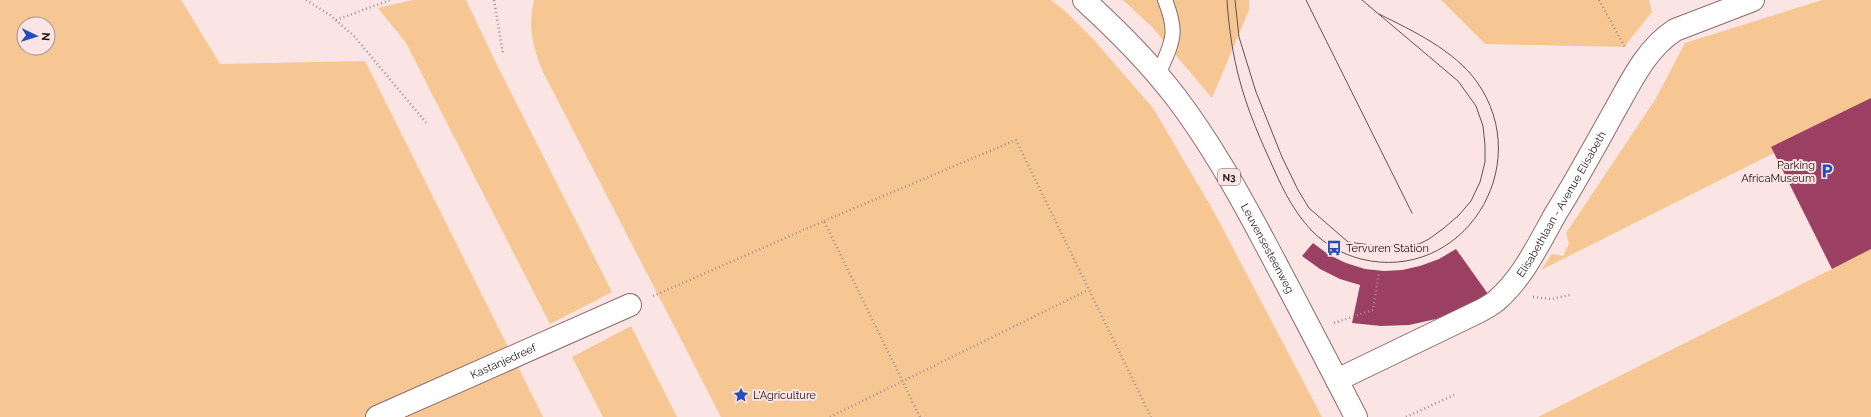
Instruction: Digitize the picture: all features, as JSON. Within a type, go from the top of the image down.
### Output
[{"type":"street","name":"Leuvensesteenweg","points":[[1084,0],[1125,37],[1158,75],[1224,166],[1313,331],[1356,417]]},
{"type":"street","name":"Elisabethlaan - Avenue Elisabeth","points":[[1337,380],[1478,312],[1496,301],[1509,287],[1544,235],[1637,70],[1653,48],[1664,37],[1675,30],[1753,0]]},
{"type":"street","name":"Kastanjedreef","points":[[377,417],[630,305]]},
{"type":"lane","points":[[1158,75],[1173,39],[1172,20],[1165,0]]},
{"type":"path","points":[[306,0],[336,20],[354,36],[428,125]]},
{"type":"path","points":[[336,20],[390,0]]},
{"type":"path","points":[[494,0],[503,54]]},
{"type":"path","points":[[1599,0],[1637,70]]},
{"type":"path","points":[[630,305],[1016,140],[1151,417]]},
{"type":"path","points":[[824,221],[920,417]]},
{"type":"path","points":[[1313,331],[1373,310],[1379,273]]},
{"type":"path","points":[[1509,287],[1523,294],[1545,300],[1570,295]]},
{"type":"path","points":[[830,417],[1088,290]]},
{"type":"path","points":[[1406,417],[1454,395]]},
{"type":"shaded area","points":[[0,0],[181,0],[220,64],[365,61],[543,417],[0,417]]},
{"type":"shaded area","points":[[413,0],[466,0],[498,67],[612,292],[550,324],[406,43],[378,8]]},
{"type":"shaded area","points":[[534,0],[1051,0],[1065,11],[1093,39],[1153,108],[1214,212],[1322,417],[721,417],[542,70],[533,44],[531,27]]},
{"type":"shaded area","points":[[1123,0],[1249,0],[1249,10],[1212,98],[1152,27]]},
{"type":"shaded area","points":[[1441,0],[1649,0],[1652,12],[1624,47],[1485,44]]},
{"type":"shaded area","points":[[1822,0],[1871,0],[1871,98],[1772,147],[1774,153],[1541,270],[1552,254],[1563,256],[1569,244],[1566,233],[1655,100],[1685,43]]},
{"type":"shaded area","points":[[1871,249],[1871,417],[1538,417],[1832,269]]},
{"type":"shaded area","points":[[631,326],[677,417],[603,417],[572,357]]},
{"type":"building","name":"Parking AfricaMuseum","points":[[1871,98],[1871,249],[1832,269],[1771,147]]},
{"type":"building","points":[[1313,243],[1329,255],[1346,263],[1365,269],[1384,271],[1402,270],[1420,266],[1439,259],[1456,249],[1488,294],[1463,309],[1436,319],[1409,325],[1381,326],[1352,323],[1360,285],[1340,279],[1320,269],[1302,256]]},
{"type":"tram line","points":[[1227,0],[1235,62],[1245,99],[1259,136],[1292,205],[1312,231],[1323,241],[1335,248],[1361,259],[1397,262],[1430,254],[1458,236],[1479,212],[1493,182],[1498,149],[1493,115],[1477,82],[1468,71],[1457,60],[1432,42],[1379,14]]},
{"type":"tram line","points":[[1235,0],[1239,37],[1256,92],[1282,157],[1298,190],[1309,208],[1348,242],[1386,247],[1419,244],[1444,228],[1459,215],[1471,201],[1480,182],[1485,162],[1483,126],[1476,106],[1458,81],[1362,0]]},
{"type":"tram line","points":[[1306,0],[1412,213]]},
{"type":"place","name":"Parking AfricaMuseum","points":[[1827,171]]},
{"type":"place","name":"Tervuren Station","points":[[1334,248]]},
{"type":"place","name":"L'Agriculture","points":[[741,395]]}]
